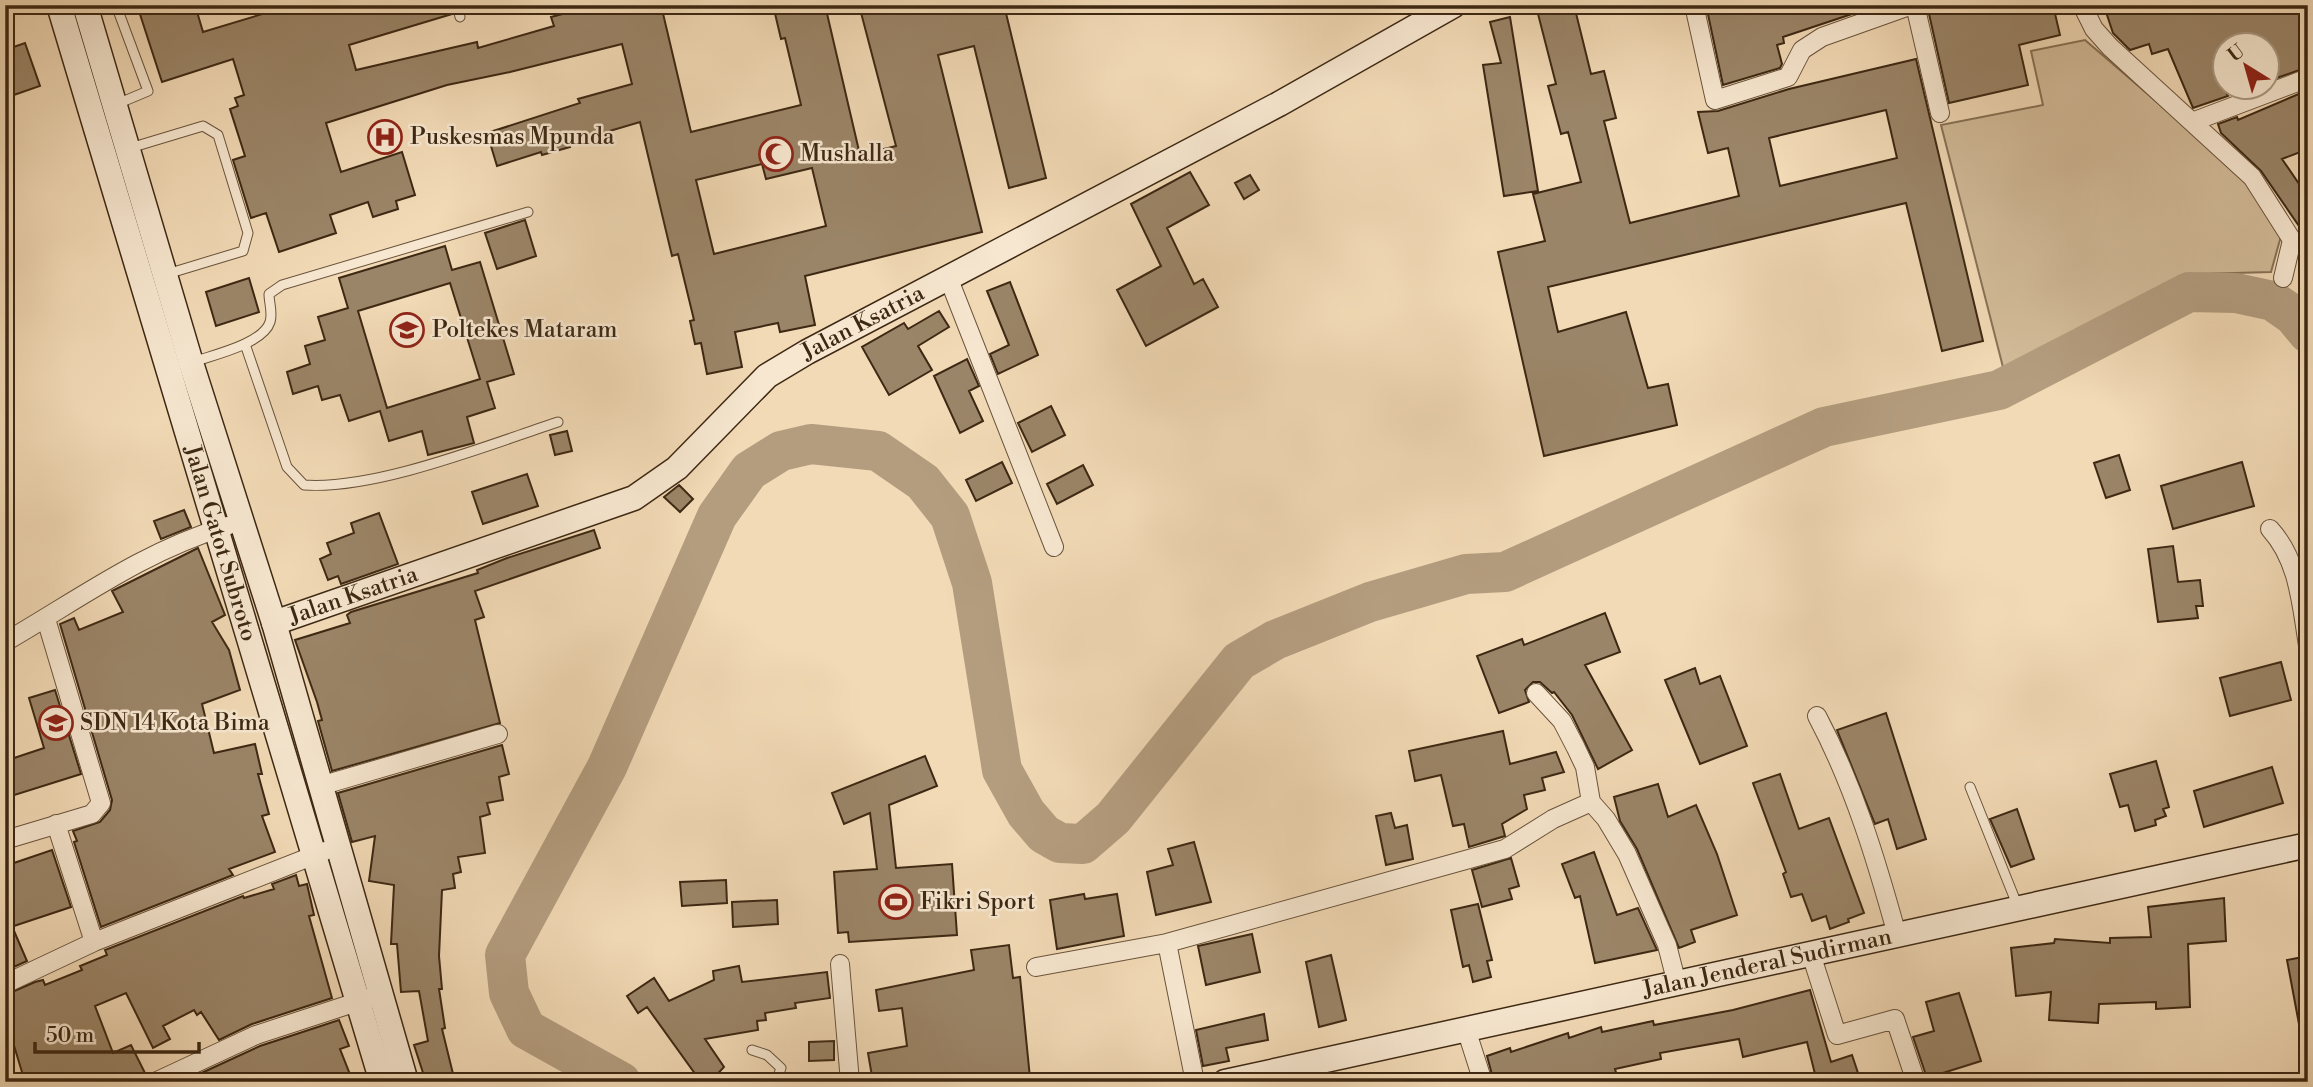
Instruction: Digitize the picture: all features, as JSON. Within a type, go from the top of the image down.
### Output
[{"type":"street","name":"Jalan Gatot Subroto","points":[[58,5],[133,208],[217,529],[327,850],[369,998],[382,1082]]},
{"type":"street","name":"Jalan Gatot Subroto","points":[[85,5],[128,149],[133,208],[166,274],[191,363],[274,624],[320,786],[327,850]]},
{"type":"street","name":"Jalan Ksatria","points":[[274,624],[634,498],[677,468],[767,376],[948,277],[1279,104],[1454,5]]},
{"type":"street","points":[[1694,5],[1715,100],[1788,77],[1802,50],[1822,37],[1913,5],[1940,113]]},
{"type":"street","points":[[2086,6],[2094,29],[2110,47],[2252,177],[2271,203],[2292,240],[2283,278]]},
{"type":"street","points":[[2192,122],[2308,78]]},
{"type":"street","points":[[948,277],[1054,547]]},
{"type":"street","points":[[5,642],[118,572],[164,548],[242,521]]},
{"type":"street","points":[[2270,529],[2282,542],[2291,561],[2308,645]]},
{"type":"street","points":[[5,840],[92,814],[99,810],[101,803],[46,619]]},
{"type":"street","points":[[1536,694],[1562,720],[1576,748],[1585,767],[1591,802],[1606,819],[1627,854],[1667,945],[1677,984]]},
{"type":"street","points":[[1817,716],[1842,764],[1872,844],[1897,935]]},
{"type":"street","points":[[320,786],[498,734]]},
{"type":"street","points":[[1036,967],[1167,943],[1505,849],[1553,819],[1591,802]]},
{"type":"street","points":[[56,824],[94,942]]},
{"type":"street","name":"Jalan Jenderal Sudirman","points":[[1225,1082],[2308,845]]},
{"type":"street","points":[[5,984],[94,942],[327,850]]},
{"type":"street","points":[[1167,943],[1195,1082]]},
{"type":"street","points":[[1811,954],[1837,1035],[1895,1019],[1916,1082]]},
{"type":"street","points":[[840,964],[850,1082]]},
{"type":"street","name":"Jalan Gatot Subroto","points":[[369,998],[405,1082]]},
{"type":"street","points":[[155,1082],[256,1035],[369,998]]},
{"type":"street","points":[[1466,1029],[1483,1082]]},
{"type":"lane","points":[[115,104],[148,92],[116,5]]},
{"type":"lane","points":[[457,5],[460,17]]},
{"type":"lane","points":[[128,149],[203,127],[218,135],[237,196],[248,233],[243,251],[166,274]]},
{"type":"lane","points":[[191,363],[246,344],[262,333],[270,323],[268,296],[274,289],[528,212]]},
{"type":"lane","points":[[246,344],[287,467],[304,485],[353,482],[436,461],[558,422]]},
{"type":"lane","points":[[1970,787],[2018,909]]},
{"type":"lane","points":[[751,1049],[767,1055],[781,1068],[776,1082]]},
{"type":"shaded area","points":[[2085,40],[2251,183],[2281,236],[2271,272],[2197,274],[2113,320],[2004,371],[1941,125],[2043,105],[2031,51]]},
{"type":"building","points":[[137,5],[195,5],[203,32],[292,5],[450,5],[452,14],[349,45],[356,70],[477,42],[478,48],[554,26],[551,17],[597,5],[661,5],[691,132],[801,105],[785,38],[781,39],[773,5],[825,5],[860,155],[896,146],[859,5],[1004,5],[1046,178],[1009,188],[974,46],[938,55],[982,232],[805,276],[815,325],[780,332],[778,323],[735,332],[742,367],[707,374],[701,343],[695,344],[690,321],[694,320],[678,254],[672,256],[640,122],[569,143],[570,147],[542,155],[541,152],[497,166],[487,133],[580,103],[578,99],[632,84],[622,44],[447,85],[326,123],[341,172],[402,152],[415,195],[396,201],[398,209],[373,217],[368,202],[330,215],[336,233],[279,252],[266,213],[251,218],[233,160],[245,156],[230,109],[238,106],[235,98],[244,95],[233,59],[162,82]],"holes":[[[762,164],[766,179],[812,168],[826,226],[714,254],[696,180]]]},
{"type":"building","points":[[1553,5],[1574,5],[1591,74],[1604,71],[1616,118],[1604,121],[1630,223],[1739,196],[1728,148],[1708,153],[1698,112],[1718,111],[1789,89],[1916,59],[1983,341],[1942,351],[1906,203],[1548,287],[1558,332],[1626,312],[1648,388],[1668,384],[1677,425],[1544,456],[1498,252],[1545,241],[1533,194],[1581,182],[1568,132],[1561,134],[1548,86],[1556,84],[1537,10]],"holes":[[[1886,110],[1897,158],[1780,186],[1769,138]]]},
{"type":"building","points":[[1706,5],[1876,6],[1783,37],[1784,43],[1777,45],[1782,64],[1780,68],[1723,85]]},
{"type":"building","points":[[1927,5],[2053,5],[2060,35],[2019,45],[2028,85],[1949,103]]},
{"type":"building","points":[[2118,5],[2308,5],[2308,67],[2282,76],[2282,32],[2212,32],[2212,101],[2193,108],[2168,49],[2152,54],[2149,44],[2130,50],[2113,33],[2105,9]]},
{"type":"building","points":[[1510,17],[1538,191],[1504,196],[1483,65],[1501,63],[1490,22]]},
{"type":"building","points":[[25,43],[40,86],[5,98],[5,50]]},
{"type":"building","points":[[2308,90],[2308,149],[2282,159],[2308,197],[2308,239],[2261,171],[2221,133],[2218,124],[2237,117],[2238,120]]},
{"type":"building","points":[[1190,172],[1209,205],[1167,228],[1194,284],[1203,279],[1218,307],[1146,346],[1117,290],[1161,266],[1131,204]]},
{"type":"building","points":[[1250,175],[1259,190],[1244,199],[1235,183]]},
{"type":"building","points":[[525,220],[536,256],[497,269],[485,233]]},
{"type":"building","points":[[445,246],[452,270],[480,262],[514,374],[487,382],[495,408],[467,417],[474,443],[428,455],[422,431],[389,441],[380,411],[349,421],[340,395],[322,400],[318,386],[293,394],[287,372],[310,364],[305,346],[325,340],[318,317],[348,308],[339,278]],"holes":[[[450,283],[480,379],[387,408],[358,311]]]},
{"type":"building","points":[[249,278],[259,312],[216,326],[206,292]]},
{"type":"building","points":[[1010,282],[1038,355],[998,374],[990,354],[1009,345],[987,291]]},
{"type":"building","points":[[939,311],[949,327],[918,346],[932,370],[889,395],[862,347],[904,323],[908,329]]},
{"type":"building","points":[[967,359],[979,386],[969,391],[983,421],[960,433],[934,376]]},
{"type":"building","points":[[1051,406],[1065,435],[1032,452],[1018,423]]},
{"type":"building","points":[[567,431],[572,451],[555,455],[550,435]]},
{"type":"building","points":[[2119,455],[2130,490],[2106,498],[2094,463]]},
{"type":"building","points":[[1002,462],[1012,483],[976,501],[966,480]]},
{"type":"building","points":[[2242,462],[2254,506],[2173,529],[2161,486]]},
{"type":"building","points":[[1083,465],[1093,485],[1057,504],[1047,484]]},
{"type":"building","points":[[527,474],[538,506],[483,524],[472,492]]},
{"type":"building","points":[[679,485],[693,499],[680,512],[664,497]]},
{"type":"building","points":[[184,510],[191,527],[161,539],[154,521]]},
{"type":"building","points":[[379,513],[398,564],[341,584],[338,576],[328,580],[320,559],[331,554],[327,543],[354,533],[351,523]]},
{"type":"building","points":[[594,530],[600,548],[475,591],[484,617],[475,620],[500,723],[332,771],[318,721],[322,720],[317,702],[295,640],[350,623],[347,615],[351,612],[478,573],[477,570],[507,558]]},
{"type":"building","points":[[2173,546],[2178,582],[2200,580],[2203,606],[2196,606],[2198,618],[2158,622],[2148,549]]},
{"type":"building","points":[[198,548],[225,615],[212,622],[229,650],[240,690],[202,704],[214,753],[255,744],[262,774],[258,774],[269,814],[262,816],[275,852],[229,869],[233,875],[101,927],[74,842],[77,841],[73,831],[100,822],[110,810],[112,800],[60,624],[74,618],[79,630],[123,612],[112,591]]},
{"type":"building","points":[[1605,613],[1620,652],[1585,665],[1632,750],[1598,769],[1572,715],[1554,692],[1540,682],[1533,682],[1525,690],[1529,702],[1499,713],[1477,656],[1522,639],[1524,645]]},
{"type":"building","points":[[2281,662],[2291,700],[2230,716],[2220,678]]},
{"type":"building","points":[[1695,668],[1700,684],[1720,676],[1747,746],[1700,764],[1665,680]]},
{"type":"building","name":"SDN 14 Kota Bima","points":[[55,690],[81,774],[5,798],[5,761],[44,748],[29,698]]},
{"type":"building","points":[[1886,713],[1926,839],[1897,849],[1888,819],[1875,824],[1837,730]]},
{"type":"building","points":[[1503,731],[1510,764],[1556,752],[1564,772],[1542,778],[1545,790],[1524,795],[1527,809],[1502,824],[1505,836],[1469,847],[1464,824],[1453,826],[1441,775],[1415,781],[1409,751]]},
{"type":"building","points":[[502,745],[509,774],[499,777],[503,800],[487,803],[490,814],[480,817],[485,853],[458,857],[461,872],[453,874],[455,888],[442,890],[439,956],[442,989],[439,989],[445,1028],[442,1029],[455,1082],[426,1082],[414,1045],[428,1041],[419,991],[401,992],[397,944],[391,944],[394,885],[369,881],[375,836],[352,842],[338,793]]},
{"type":"building","points":[[925,756],[937,786],[889,805],[896,868],[952,864],[957,935],[849,942],[848,932],[838,933],[834,872],[877,869],[870,813],[844,824],[832,793]]},
{"type":"building","points":[[2156,761],[2169,807],[2163,809],[2166,816],[2155,820],[2156,825],[2135,831],[2128,805],[2120,807],[2110,774]]},
{"type":"building","points":[[2272,767],[2283,803],[2204,827],[2194,791]]},
{"type":"building","points":[[1780,774],[1799,829],[1829,818],[1864,913],[1848,919],[1849,922],[1830,929],[1826,916],[1812,921],[1802,894],[1791,897],[1783,874],[1786,872],[1753,783]]},
{"type":"building","points":[[1658,784],[1668,817],[1696,805],[1717,854],[1737,915],[1691,930],[1695,942],[1679,948],[1637,849],[1620,821],[1614,797]]},
{"type":"building","points":[[2017,809],[2034,859],[2011,867],[1990,819]]},
{"type":"building","points":[[1391,813],[1395,828],[1407,825],[1413,859],[1386,865],[1376,816]]},
{"type":"building","points":[[1194,842],[1211,902],[1156,915],[1147,872],[1173,865],[1168,849]]},
{"type":"building","points":[[52,850],[71,907],[14,926],[5,899],[5,866]]},
{"type":"building","points":[[1594,852],[1617,915],[1638,908],[1657,950],[1595,963],[1580,896],[1575,898],[1562,864]]},
{"type":"building","points":[[1511,858],[1519,886],[1509,889],[1512,899],[1482,907],[1472,870]]},
{"type":"building","points":[[296,875],[299,886],[307,884],[314,915],[309,916],[332,998],[252,1024],[219,1040],[201,1012],[197,1015],[194,1010],[163,1026],[170,1039],[153,1048],[126,993],[95,1006],[113,1053],[131,1045],[146,1075],[144,1082],[25,1082],[12,1039],[5,1041],[5,995],[35,982],[43,980],[45,985],[82,970],[80,966],[107,955],[105,950],[243,896],[244,898],[274,889],[272,884]]},
{"type":"building","points":[[726,880],[727,903],[682,906],[680,882]]},
{"type":"building","points":[[1084,894],[1085,899],[1117,894],[1124,936],[1057,949],[1050,900]]},
{"type":"building","points":[[2224,898],[2226,941],[2188,944],[2190,1007],[2156,1009],[2156,1002],[2099,1004],[2098,1023],[2049,1020],[2051,992],[2016,996],[2011,948],[2054,943],[2055,939],[2110,943],[2110,938],[2151,937],[2148,907]]},
{"type":"building","points":[[777,900],[778,924],[733,927],[732,902]]},
{"type":"building","points":[[1478,904],[1492,960],[1487,961],[1491,977],[1473,982],[1469,965],[1463,967],[1451,910]]},
{"type":"building","points":[[5,910],[27,961],[5,971]]},
{"type":"building","points":[[1252,934],[1260,972],[1206,985],[1198,946]]},
{"type":"building","points":[[1009,945],[1013,978],[1020,977],[1030,1078],[994,1082],[873,1082],[868,1053],[907,1046],[902,1008],[879,1011],[876,990],[974,970],[971,950]]},
{"type":"building","points":[[1331,955],[1346,1020],[1319,1027],[1306,962]]},
{"type":"building","points":[[2308,956],[2308,1024],[2299,1024],[2287,960]]},
{"type":"building","points":[[739,966],[742,982],[827,972],[830,998],[795,1003],[796,1008],[765,1013],[766,1020],[757,1021],[758,1030],[705,1039],[724,1067],[710,1082],[701,1082],[647,1007],[638,1013],[627,996],[654,978],[669,1001],[714,980],[713,971]]},
{"type":"building","points":[[1810,990],[1831,1062],[1852,1055],[1861,1082],[1817,1082],[1807,1042],[1743,1057],[1739,1039],[1660,1053],[1661,1059],[1615,1069],[1617,1076],[1601,1082],[1494,1082],[1487,1056],[1510,1048],[1511,1052],[1568,1033],[1569,1038],[1601,1027],[1602,1032],[1653,1021],[1654,1025],[1733,1010]]},
{"type":"building","points":[[1959,993],[1981,1061],[1927,1078],[1913,1037],[1934,1031],[1926,1002]]},
{"type":"building","points":[[1264,1014],[1268,1040],[1226,1048],[1229,1061],[1203,1066],[1196,1030]]},
{"type":"building","points":[[339,1020],[349,1046],[340,1049],[353,1082],[182,1082],[260,1046]]},
{"type":"building","points":[[834,1041],[834,1060],[809,1061],[809,1042]]},
{"type":"waterway","points":[[621,1082],[526,1029],[509,993],[505,955],[607,767],[717,516],[749,471],[781,451],[811,444],[878,451],[923,482],[950,516],[972,583],[1002,770],[1026,813],[1044,834],[1060,843],[1083,844],[1113,818],[1239,661],[1275,640],[1370,602],[1466,574],[1505,572],[1824,427],[1999,390],[2189,292],[2236,293],[2273,301],[2293,315],[2308,333]]},
{"type":"place","name":"Puskesmas Mpunda","points":[[385,137]]},
{"type":"place","name":"Mushalla","points":[[776,154]]},
{"type":"place","name":"Poltekes Mataram","points":[[407,330]]},
{"type":"place","name":"SDN 14 Kota Bima","points":[[56,723]]},
{"type":"place","name":"Fikri Sport","points":[[896,902]]}]
